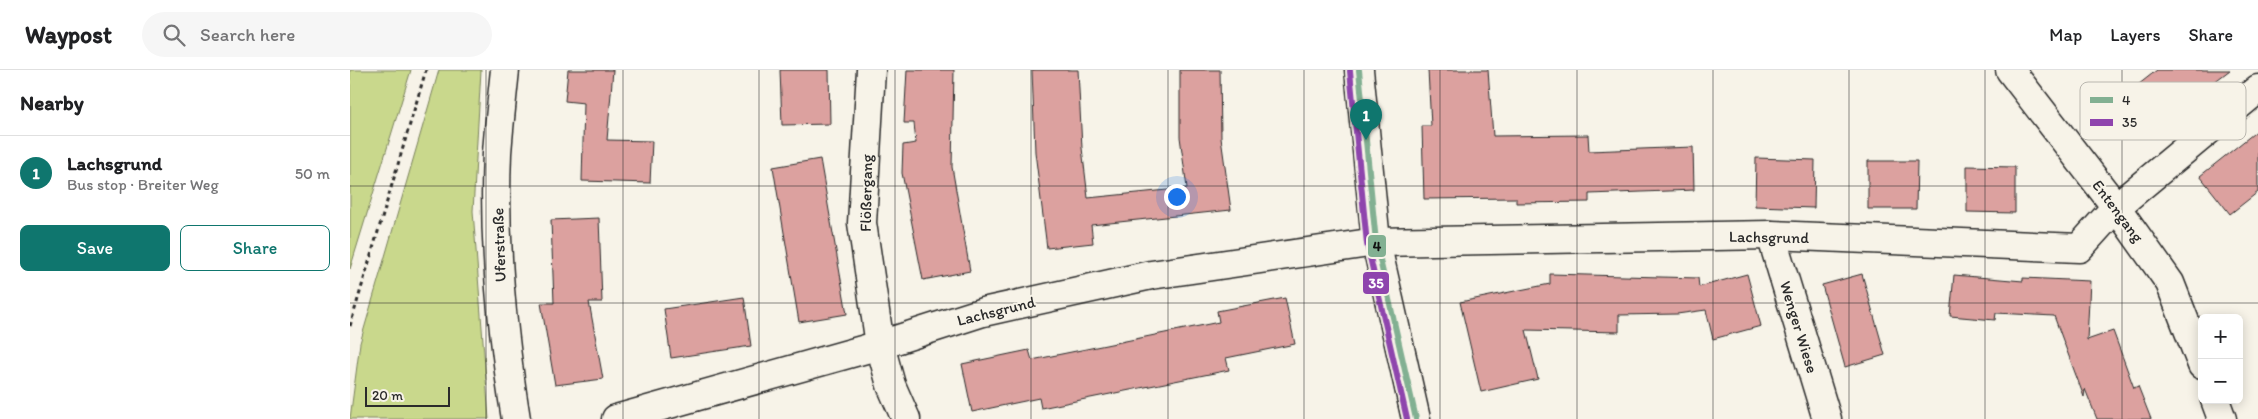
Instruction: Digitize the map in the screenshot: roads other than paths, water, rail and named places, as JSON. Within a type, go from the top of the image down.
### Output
[{"type":"street","name":"Uferstraße","points":[[504,70],[497,154],[498,246],[506,355],[516,419]]},
{"type":"street","name":"Flößergang","points":[[871,70],[862,223],[880,345],[891,385],[906,419]]},
{"type":"street","points":[[1359,70],[1376,242],[1416,419]]},
{"type":"street","name":"Entengang","points":[[2010,70],[2116,207],[2170,283],[2200,359]]},
{"type":"street","points":[[2246,99],[2258,89]]},
{"type":"street","points":[[2116,207],[2197,140]]},
{"type":"street","name":"Lachsgrund","points":[[616,419],[880,345],[982,312],[1152,275],[1376,242],[1771,235],[2079,248],[2116,207]]},
{"type":"street","name":"Wenger Wiese","points":[[1771,235],[1827,419]]},
{"type":"street","points":[[2216,404],[2222,419]]},
{"type":"place","name":"Lachsgrund","points":[[1366,140]]}]
